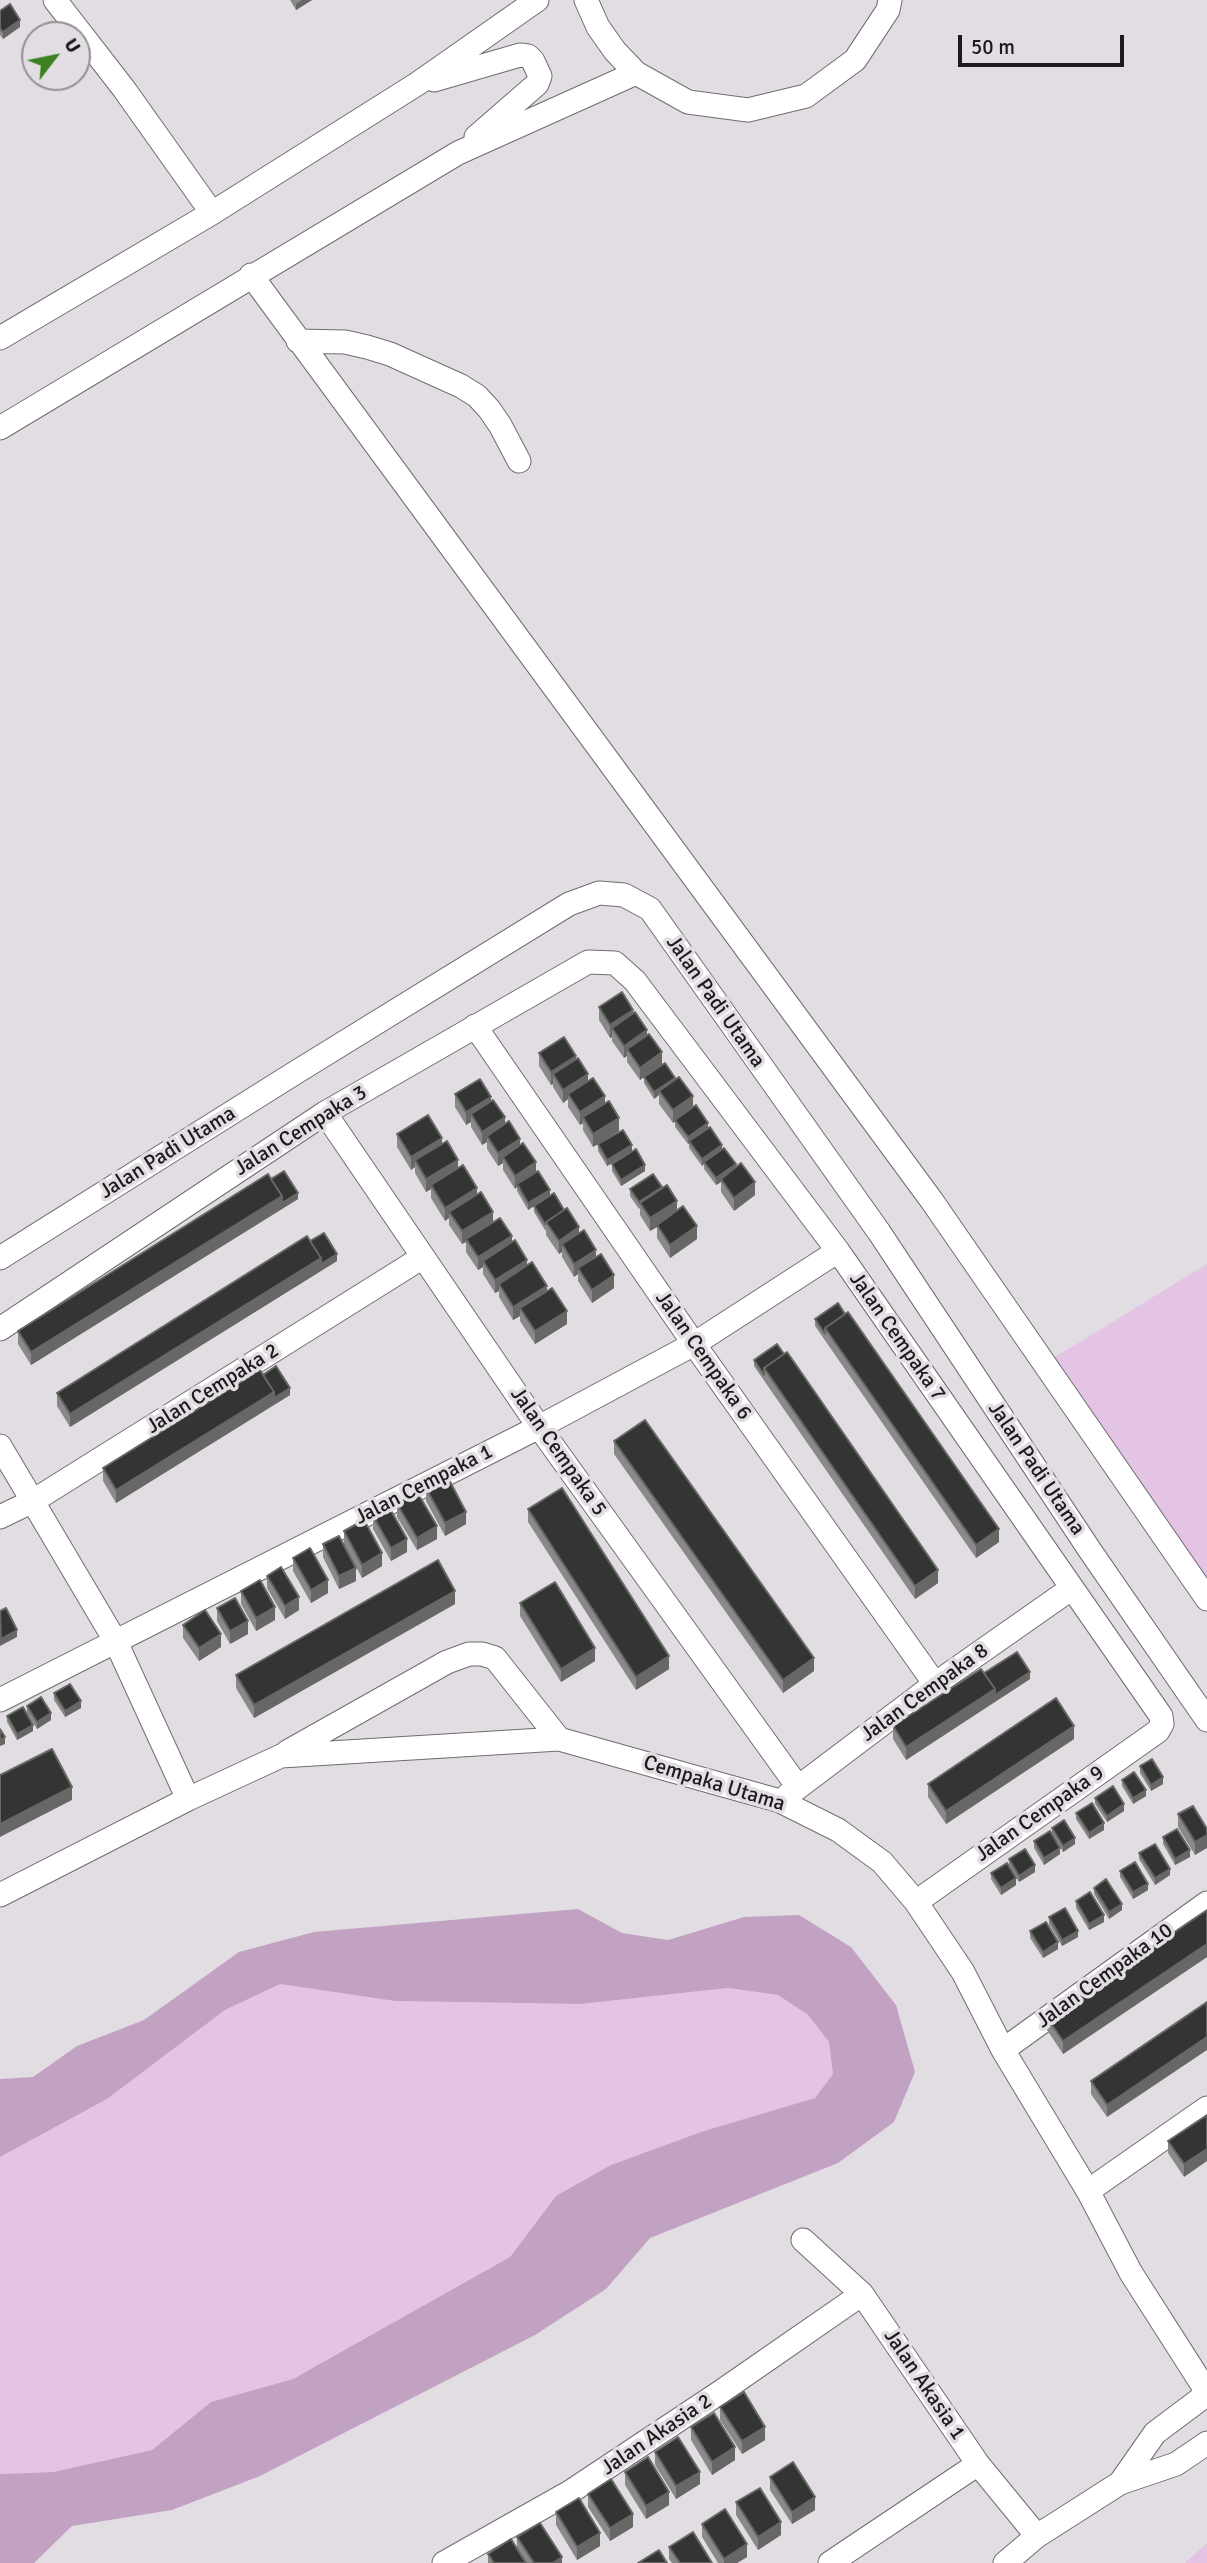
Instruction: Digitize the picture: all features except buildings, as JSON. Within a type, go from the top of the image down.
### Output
[{"type":"street","points":[[55,0],[124,89],[212,213]]},
{"type":"street","points":[[0,338],[212,213],[417,84],[537,0]]},
{"type":"street","points":[[586,0],[598,27],[615,51],[636,72],[688,102],[748,110],[806,96],[855,60],[888,10],[890,0]]},
{"type":"street","points":[[417,84],[520,55],[528,56],[538,68],[540,76],[537,83],[458,153]]},
{"type":"street","points":[[0,428],[458,153],[636,72]]},
{"type":"street","points":[[251,275],[932,1201],[1207,1599]]},
{"type":"street","points":[[298,341],[345,342],[367,347],[390,354],[461,386],[477,396],[489,409],[519,461]]},
{"type":"street","name":"Jalan Padi Utama","points":[[0,1258],[569,904],[600,893],[624,895],[650,909],[871,1221],[1091,1552],[1207,1720]]},
{"type":"street","name":"Jalan Cempaka 3","points":[[0,1329],[325,1113],[588,962],[615,963]]},
{"type":"street","name":"Jalan Cempaka 7","points":[[615,963],[635,981],[838,1251],[1161,1716],[1162,1724]]},
{"type":"street","name":"Jalan Cempaka 6","points":[[475,1026],[694,1344],[934,1684]]},
{"type":"street","name":"Jalan Cempaka 5","points":[[325,1113],[789,1794]]},
{"type":"street","name":"Jalan Cempaka 1","points":[[0,1700],[539,1427],[694,1344],[838,1251]]},
{"type":"street","name":"Jalan Cempaka 2","points":[[0,1517],[33,1502],[423,1257]]},
{"type":"street","points":[[0,1446],[116,1643],[188,1799]]},
{"type":"street","name":"Jalan Cempaka 8","points":[[789,1794],[934,1684],[1072,1588]]},
{"type":"street","points":[[281,1756],[436,1669],[469,1654],[495,1658],[559,1739]]},
{"type":"street","name":"Jalan Cempaka 9","points":[[916,1902],[1157,1731],[1162,1724]]},
{"type":"street","name":"Cempaka Utama","points":[[0,1895],[188,1799],[281,1756],[559,1739],[789,1794],[882,1862],[916,1902],[963,1972],[1003,2050],[1088,2191],[1131,2273],[1207,2393]]},
{"type":"street","name":"Jalan Cempaka 10","points":[[1003,2050],[1207,1903]]},
{"type":"street","points":[[1088,2191],[1207,2108]]},
{"type":"street","name":"Jalan Akasia 1","points":[[803,2240],[862,2294],[978,2463],[1037,2536]]},
{"type":"street","name":"Jalan Akasia 2","points":[[444,2563],[570,2492],[862,2294]]},
{"type":"street","points":[[1119,2483],[1155,2433],[1207,2393]]},
{"type":"street","points":[[1005,2563],[1037,2536],[1119,2483],[1176,2464],[1207,2443]]},
{"type":"street","points":[[830,2563],[978,2463]]},
{"type":"shaded area","points":[[1207,1264],[1207,1612],[1039,1367]]},
{"type":"shaded area","points":[[578,1909],[622,1933],[668,1940],[744,1917],[799,1915],[851,1947],[896,2005],[915,2072],[894,2122],[838,2163],[650,2238],[606,2289],[535,2335],[260,2476],[172,2510],[72,2526],[34,2563],[0,2563],[0,2474],[53,2472],[152,2450],[211,2402],[293,2379],[510,2257],[556,2196],[611,2165],[704,2131],[815,2098],[833,2074],[829,2042],[808,2015],[778,1995],[728,1988],[580,2004],[395,2001],[280,1984],[225,2010],[107,2099],[0,2157],[0,2079],[33,2077],[77,2046],[144,2020],[239,1952],[314,1932]]},
{"type":"shaded area","points":[[280,1984],[396,2001],[580,2004],[728,1988],[778,1995],[808,2015],[829,2042],[833,2074],[816,2098],[704,2131],[556,2196],[510,2257],[293,2379],[211,2402],[152,2450],[53,2472],[0,2474],[0,2157],[107,2099],[225,2010]]},
{"type":"shaded area","points":[[1207,2543],[1207,2563],[1185,2563]]}]
